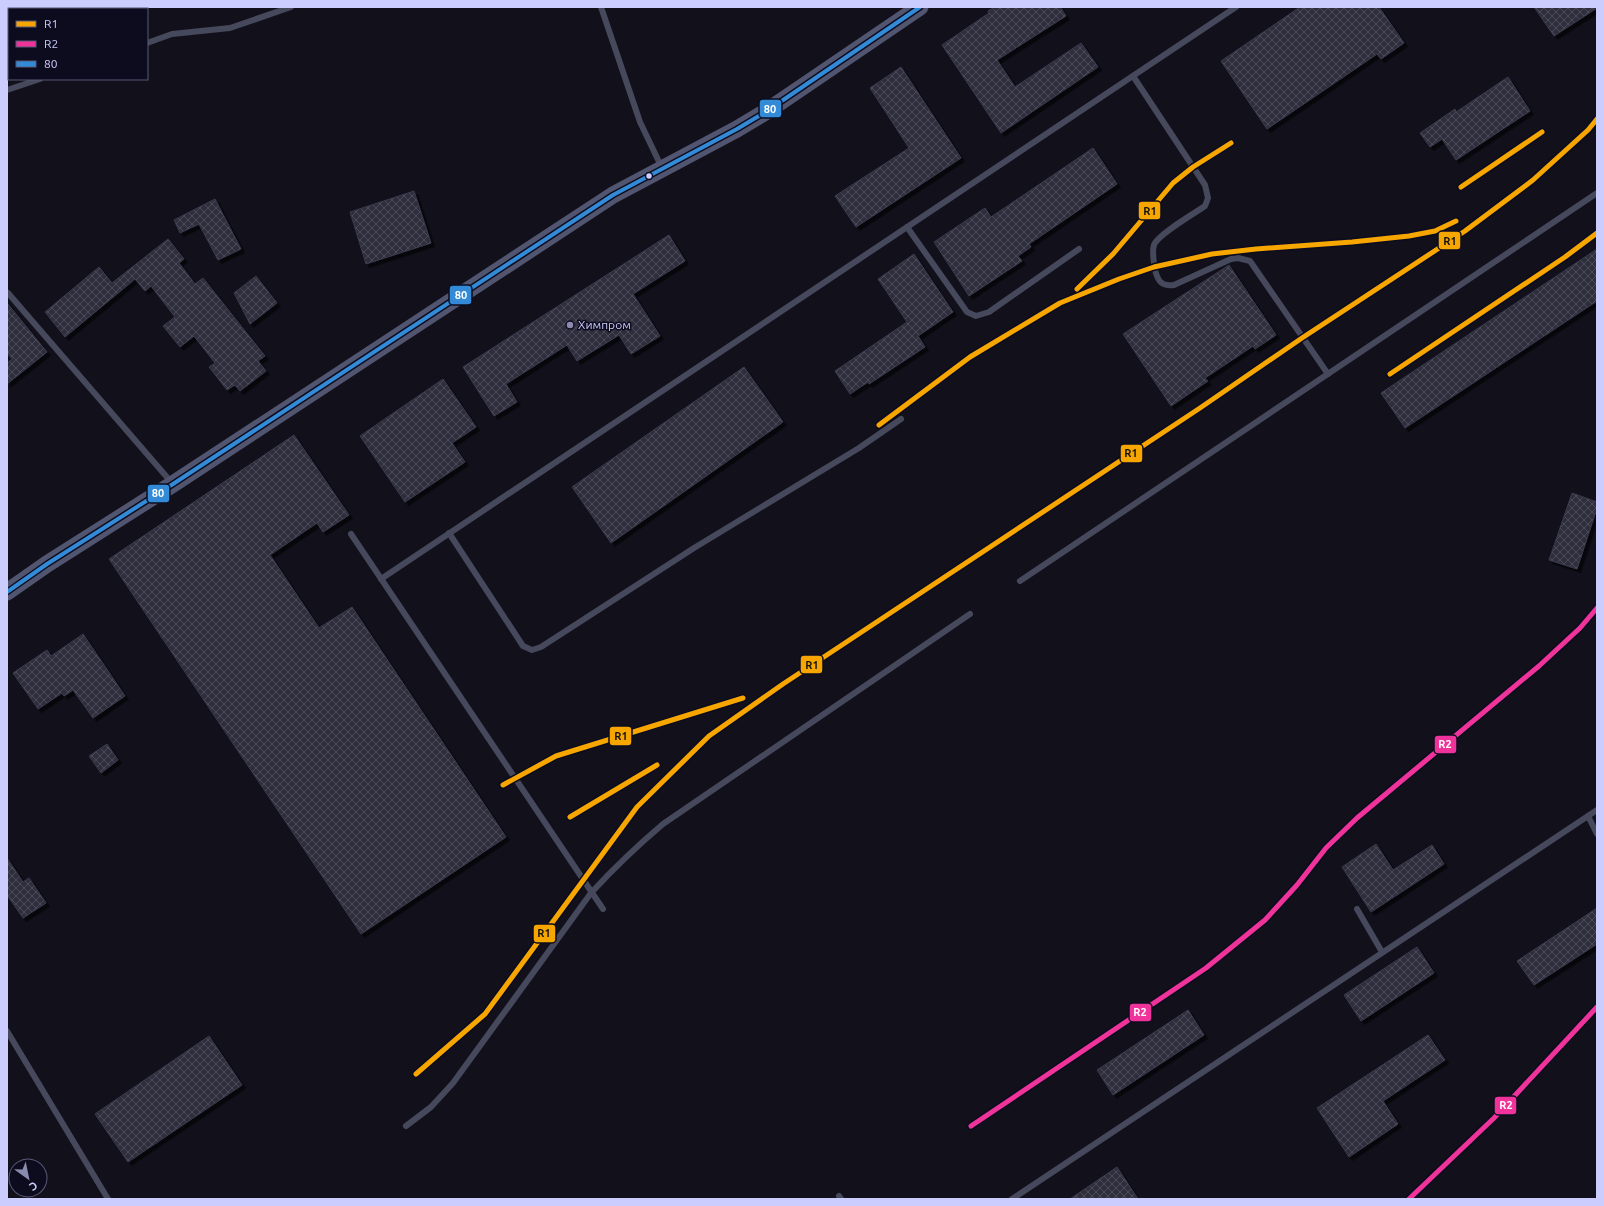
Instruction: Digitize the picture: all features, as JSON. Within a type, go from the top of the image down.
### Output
[{"type":"main road","points":[[7,592],[47,564],[173,484],[606,199],[737,129],[767,111],[920,7]]},
{"type":"lane","points":[[148,43],[172,34],[230,28],[292,7]]},
{"type":"lane","points":[[601,7],[640,122],[662,168]]},
{"type":"lane","points":[[381,579],[1236,7]]},
{"type":"lane","points":[[1134,76],[1205,185],[1208,198],[1205,206],[1161,236],[1154,245],[1154,267],[1162,284],[1168,286],[1174,285],[1231,259],[1238,258],[1250,261],[1328,374]]},
{"type":"lane","points":[[7,90],[37,80]]},
{"type":"lane","points":[[1020,581],[1597,193]]},
{"type":"lane","points":[[907,227],[967,312],[976,316],[989,312],[1079,249]]},
{"type":"lane","points":[[8,293],[173,484]]},
{"type":"lane","points":[[449,534],[523,646],[532,650],[541,647],[694,548],[859,448],[901,419]]},
{"type":"lane","points":[[351,534],[514,779],[584,879],[603,909]]},
{"type":"lane","points":[[406,1126],[431,1107],[453,1083],[592,893],[612,869],[635,847],[663,824],[970,614]]},
{"type":"lane","points":[[1012,1199],[1597,810]]},
{"type":"lane","points":[[1588,816],[1597,834]]},
{"type":"lane","points":[[1357,909],[1382,952]]},
{"type":"lane","points":[[7,1031],[108,1199]]},
{"type":"building","points":[[995,7],[1060,7],[1066,16],[997,60],[1015,87],[1081,43],[1098,67],[1001,133],[942,45],[989,13],[988,11]]},
{"type":"building","points":[[1300,7],[1379,7],[1404,43],[1381,59],[1377,54],[1267,129],[1221,61]]},
{"type":"building","points":[[1534,7],[1597,7],[1597,8],[1554,36]]},
{"type":"building","points":[[901,67],[961,158],[856,227],[835,196],[909,148],[870,88]]},
{"type":"building","points":[[1508,77],[1530,111],[1456,160],[1442,139],[1430,147],[1420,133],[1455,109],[1456,112]]},
{"type":"building","points":[[1093,148],[1117,184],[1029,244],[1031,247],[1018,256],[1022,261],[969,296],[934,242],[985,208],[991,217]]},
{"type":"building","points":[[414,191],[431,243],[366,264],[350,212]]},
{"type":"building","points":[[215,199],[241,249],[218,260],[199,224],[180,233],[174,220]]},
{"type":"building","points":[[669,235],[685,261],[633,294],[660,336],[631,354],[619,335],[577,361],[567,345],[506,384],[517,402],[494,416],[463,367]]},
{"type":"building","points":[[168,239],[184,259],[179,263],[195,284],[203,278],[265,356],[258,361],[266,371],[240,391],[235,385],[227,390],[209,367],[215,363],[194,336],[180,347],[163,326],[175,317],[151,286],[145,291],[135,279],[65,337],[45,312],[99,267],[112,283]]},
{"type":"building","points":[[1597,249],[1597,301],[1405,428],[1381,393]]},
{"type":"building","points":[[914,254],[953,312],[918,336],[925,347],[869,384],[868,382],[850,394],[835,371],[907,322],[878,279]]},
{"type":"building","points":[[1229,265],[1276,335],[1255,349],[1253,346],[1205,378],[1208,381],[1171,406],[1123,334]]},
{"type":"building","points":[[256,276],[277,303],[250,324],[234,293]]},
{"type":"building","points":[[7,303],[47,352],[7,384],[7,363],[12,359],[7,353]]},
{"type":"building","points":[[744,367],[783,422],[611,543],[572,487]]},
{"type":"building","points":[[443,379],[476,427],[452,443],[465,462],[405,502],[360,436]]},
{"type":"building","points":[[294,435],[349,515],[323,532],[317,523],[270,555],[319,628],[352,607],[506,837],[361,934],[109,559]]},
{"type":"building","points":[[1572,493],[1597,502],[1597,508],[1577,569],[1549,560]]},
{"type":"building","points":[[83,634],[125,696],[93,718],[73,690],[64,696],[62,693],[38,709],[13,673],[47,650],[51,656]]},
{"type":"building","points":[[107,744],[118,760],[101,773],[89,756]]},
{"type":"building","points":[[1376,844],[1393,870],[1432,845],[1444,864],[1371,912],[1342,867]]},
{"type":"building","points":[[7,858],[23,882],[29,878],[46,903],[23,918],[7,895]]},
{"type":"building","points":[[1597,908],[1597,944],[1534,985],[1517,961]]},
{"type":"building","points":[[1417,947],[1434,973],[1361,1021],[1344,995]]},
{"type":"building","points":[[1188,1010],[1204,1035],[1113,1095],[1097,1070]]},
{"type":"building","points":[[1428,1035],[1445,1060],[1383,1101],[1398,1124],[1349,1157],[1317,1108]]},
{"type":"building","points":[[209,1036],[242,1085],[128,1162],[95,1114]]},
{"type":"building","points":[[1117,1167],[1138,1199],[1070,1199]]},
{"type":"transit line","name":"80","points":[[7,592],[47,564],[173,484],[613,195],[737,129],[767,111],[920,7]]},
{"type":"transit line","name":"R1","points":[[416,1074],[485,1014],[637,807],[709,736],[783,684],[1465,231],[1533,180],[1588,130],[1597,119]]},
{"type":"transit line","name":"R1","points":[[1461,187],[1542,132]]},
{"type":"transit line","name":"R1","points":[[1077,289],[1113,254],[1173,183],[1193,167],[1231,143]]},
{"type":"transit line","name":"R1","points":[[879,425],[970,357],[1060,303],[1119,279],[1154,267],[1212,254],[1409,236],[1435,231],[1456,221]]},
{"type":"transit line","name":"R1","points":[[1390,374],[1565,257],[1597,233]]},
{"type":"transit line","name":"R2","points":[[971,1126],[1206,968],[1265,920],[1297,885],[1326,848],[1357,818],[1539,666],[1580,628],[1597,608]]},
{"type":"transit line","name":"R1","points":[[503,785],[556,756],[743,698]]},
{"type":"transit line","name":"R1","points":[[570,817],[657,765]]},
{"type":"transit line","name":"R2","points":[[1409,1199],[1494,1118],[1597,1007]]},
{"type":"place","name":"Химпром","points":[[570,325]]}]
